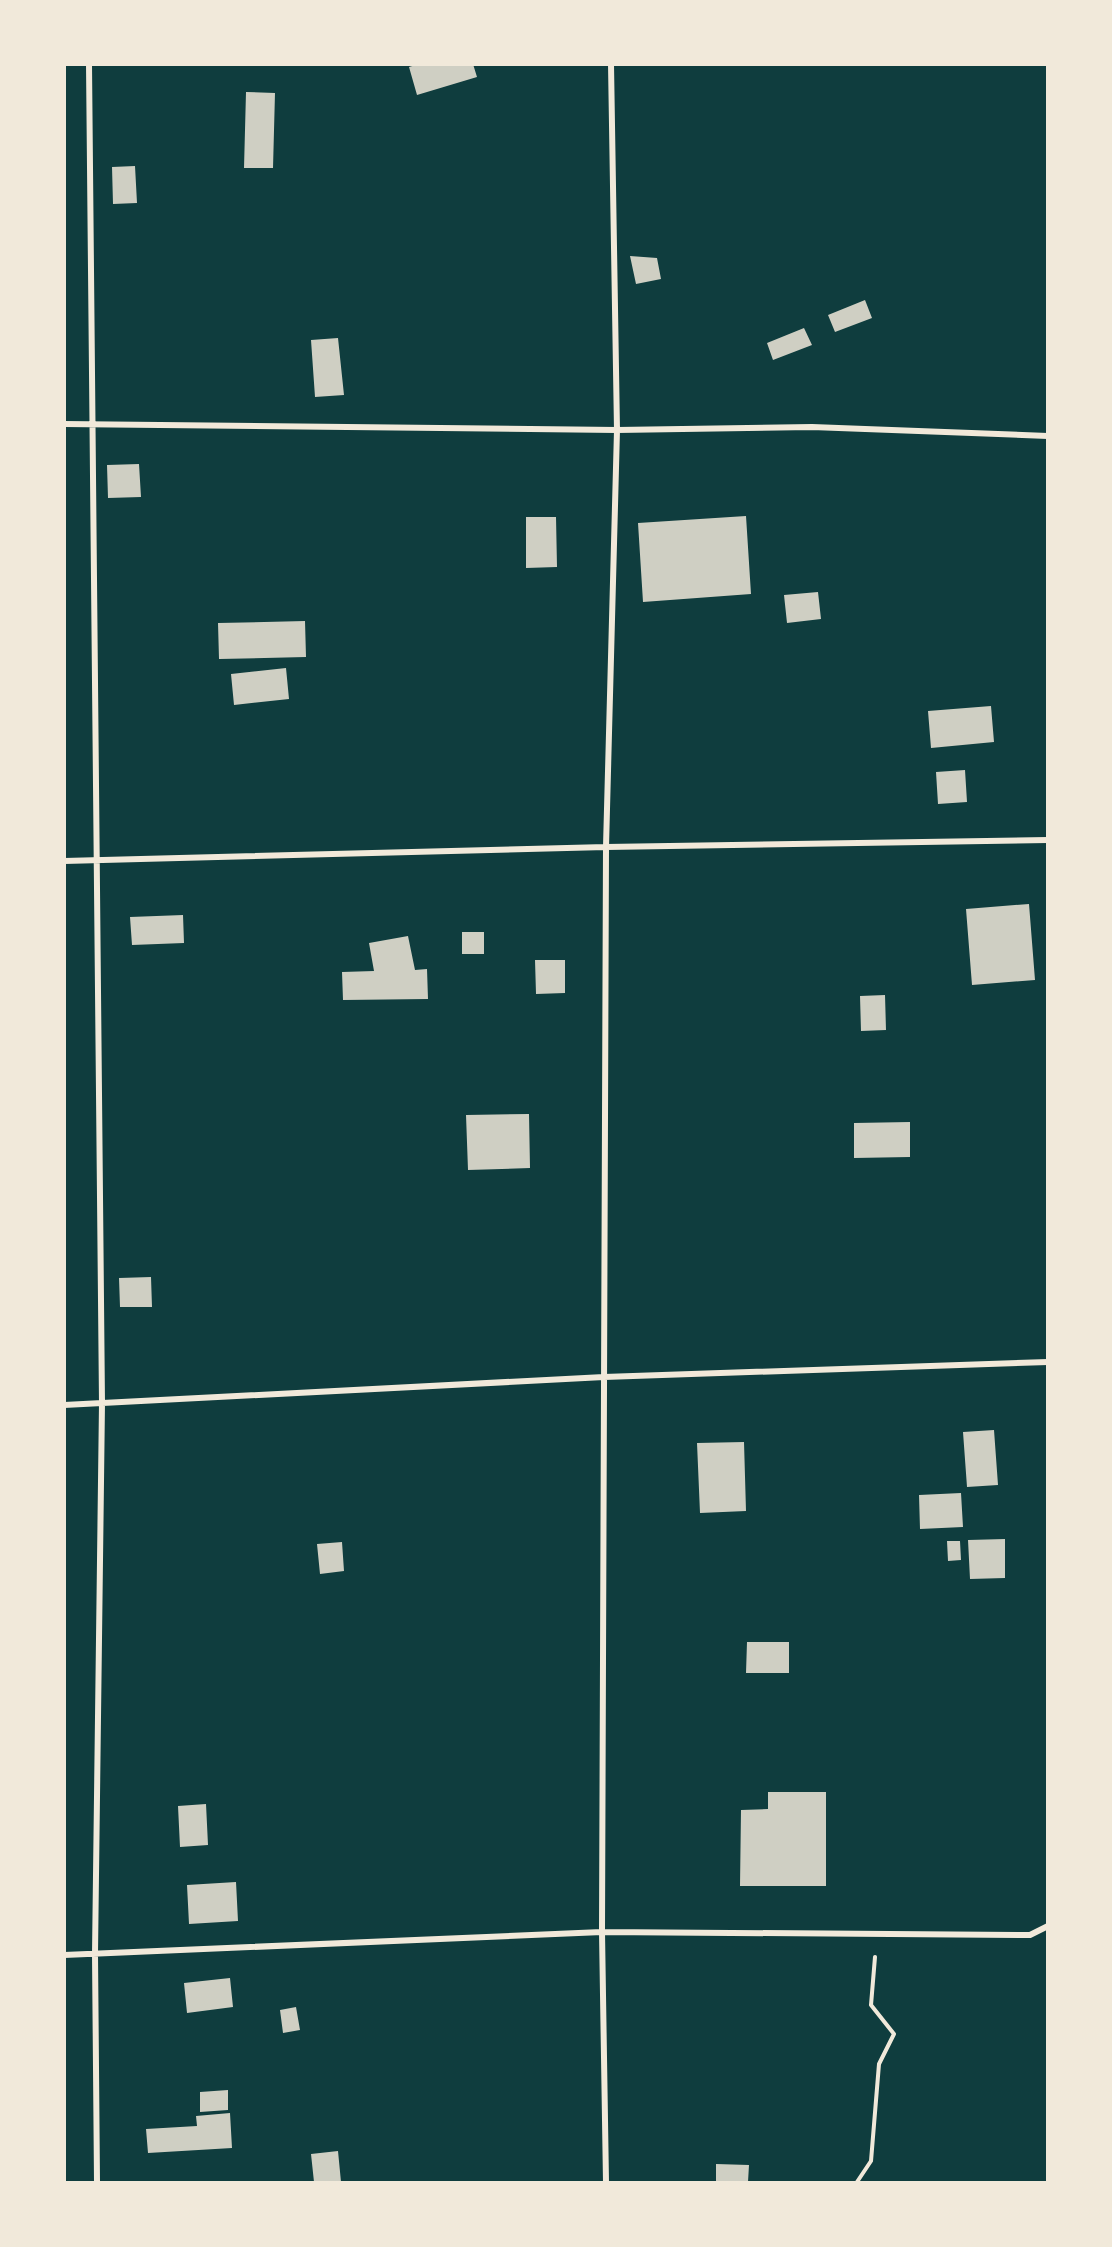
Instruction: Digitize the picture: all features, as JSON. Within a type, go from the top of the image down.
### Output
[{"type":"street","points":[[89,64],[102,1403],[96,1954],[97,2182]]},
{"type":"street","points":[[606,2182],[602,1932],[606,847],[617,430],[611,64]]},
{"type":"street","points":[[64,424],[617,430],[812,427],[1047,436]]},
{"type":"street","points":[[64,861],[606,847],[1047,840]]},
{"type":"street","points":[[64,1405],[604,1377],[1047,1362]]},
{"type":"street","points":[[64,1956],[602,1932],[1030,1935],[1047,1926]]},
{"type":"path","points":[[857,2182],[871,2161],[879,2064],[894,2034],[871,2006],[877,1935]]},
{"type":"building","points":[[419,64],[473,64],[477,77],[417,95],[409,67]]},
{"type":"building","points":[[246,92],[275,93],[273,168],[244,168]]},
{"type":"building","points":[[135,166],[137,203],[113,204],[112,167]]},
{"type":"building","points":[[630,256],[657,258],[661,279],[636,284]]},
{"type":"building","points":[[865,300],[872,318],[835,332],[828,315]]},
{"type":"building","points":[[804,328],[812,345],[773,360],[767,343]]},
{"type":"building","points":[[338,338],[344,395],[315,397],[311,340]]},
{"type":"building","points":[[139,464],[141,497],[108,498],[107,465]]},
{"type":"building","points":[[746,516],[751,594],[643,602],[638,523]]},
{"type":"building","points":[[526,517],[556,517],[557,567],[526,568]]},
{"type":"building","points":[[818,592],[821,619],[787,623],[784,595]]},
{"type":"building","points":[[305,621],[306,657],[219,659],[218,623]]},
{"type":"building","points":[[286,668],[289,699],[234,705],[231,674]]},
{"type":"building","points":[[991,706],[994,742],[931,748],[928,711]]},
{"type":"building","points":[[965,770],[967,802],[938,804],[936,772]]},
{"type":"building","points":[[1029,904],[1035,980],[972,985],[966,909]]},
{"type":"building","points":[[183,915],[184,943],[132,945],[130,917]]},
{"type":"building","points":[[462,932],[484,932],[484,954],[462,954]]},
{"type":"building","points":[[408,936],[415,970],[427,969],[428,999],[343,1000],[342,972],[374,971],[369,943]]},
{"type":"building","points":[[535,960],[565,960],[565,993],[536,994]]},
{"type":"building","points":[[885,995],[886,1030],[861,1031],[860,996]]},
{"type":"building","points":[[529,1114],[530,1168],[468,1170],[466,1115]]},
{"type":"building","points":[[910,1122],[910,1157],[854,1158],[854,1123]]},
{"type":"building","points":[[151,1277],[152,1307],[120,1307],[119,1278]]},
{"type":"building","points":[[994,1430],[998,1485],[967,1487],[963,1432]]},
{"type":"building","points":[[744,1442],[746,1511],[700,1513],[697,1443]]},
{"type":"building","points":[[961,1493],[963,1527],[920,1529],[919,1495]]},
{"type":"building","points":[[1005,1539],[1005,1578],[970,1579],[968,1540]]},
{"type":"building","points":[[947,1541],[960,1541],[961,1560],[948,1561]]},
{"type":"building","points":[[342,1542],[344,1571],[320,1574],[317,1544]]},
{"type":"building","points":[[747,1642],[789,1642],[789,1673],[746,1673]]},
{"type":"building","points":[[768,1792],[826,1792],[826,1886],[740,1886],[741,1810],[768,1809]]},
{"type":"building","points":[[206,1804],[208,1845],[180,1847],[178,1806]]},
{"type":"building","points":[[236,1882],[238,1921],[189,1924],[187,1885]]},
{"type":"building","points":[[230,1978],[233,2007],[187,2013],[184,1983]]},
{"type":"building","points":[[296,2007],[300,2030],[283,2033],[280,2010]]},
{"type":"building","points":[[228,2090],[228,2110],[200,2112],[200,2092]]},
{"type":"building","points":[[230,2113],[232,2148],[148,2153],[146,2129],[197,2126],[196,2116]]},
{"type":"building","points":[[338,2151],[341,2182],[314,2182],[311,2154]]},
{"type":"building","points":[[716,2164],[749,2165],[748,2182],[716,2182]]}]
